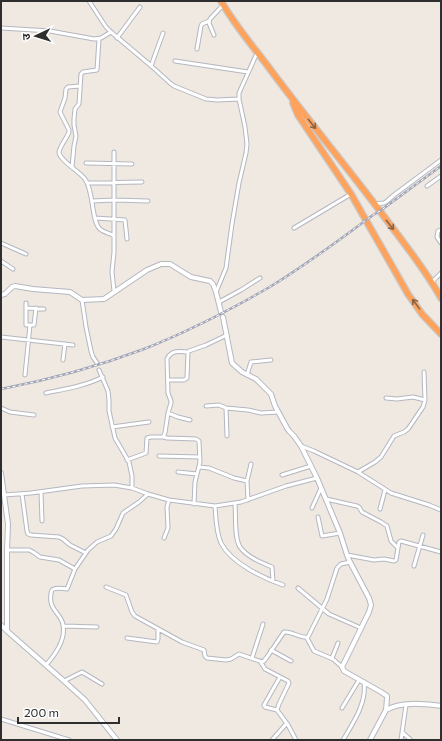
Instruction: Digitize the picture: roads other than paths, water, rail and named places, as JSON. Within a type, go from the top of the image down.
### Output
[{"type":"highway","points":[[222,3],[288,94],[404,242],[432,282],[441,298]]},
{"type":"highway","points":[[288,94],[298,115],[351,194],[408,294],[422,314],[441,334]]},
{"type":"street","points":[[89,1],[106,27],[174,86],[206,99],[239,99]]},
{"type":"street","points":[[197,49],[202,24],[209,21],[222,3]]},
{"type":"street","points":[[117,38],[140,7]]},
{"type":"street","points":[[209,21],[214,35]]},
{"type":"street","points":[[1,28],[50,31],[89,39],[99,39],[111,32]]},
{"type":"street","points":[[152,66],[163,33]]},
{"type":"street","points":[[72,167],[76,137],[74,122],[76,109],[79,104],[82,72],[97,70],[99,39]]},
{"type":"street","points":[[216,292],[226,268],[239,183],[246,153],[247,144],[245,127],[239,99],[240,90],[257,53]]},
{"type":"street","points":[[175,61],[248,72]]},
{"type":"street","points":[[76,134],[69,130],[60,111],[65,98],[66,88],[80,86]]},
{"type":"street","points":[[69,130],[59,152],[62,159],[82,175],[87,183],[97,225],[99,228],[114,236]]},
{"type":"street","points":[[114,152],[114,252],[112,272],[114,291]]},
{"type":"street","points":[[374,204],[382,204],[386,202],[441,160]]},
{"type":"street","points":[[86,163],[132,164]]},
{"type":"street","points":[[427,186],[441,176]]},
{"type":"street","points":[[87,183],[142,182]]},
{"type":"street","points":[[294,228],[351,194]]},
{"type":"street","points":[[92,201],[148,201]]},
{"type":"street","points":[[95,218],[124,220],[127,239]]},
{"type":"street","points":[[441,230],[438,231],[437,237],[441,243]]},
{"type":"street","points":[[1,243],[26,254]]},
{"type":"street","points":[[1,261],[13,269]]},
{"type":"street","points":[[2,297],[15,286],[70,292],[82,300],[104,298],[147,270],[164,264],[170,264],[191,277],[210,281],[216,292],[221,312]]},
{"type":"street","points":[[432,282],[441,273]]},
{"type":"street","points":[[219,302],[260,278]]},
{"type":"street","points":[[82,300],[91,351],[97,363]]},
{"type":"street","points":[[26,303],[26,325],[35,324],[36,308]]},
{"type":"street","points":[[26,308],[44,309]]},
{"type":"street","points":[[223,317],[232,363],[237,369],[256,379],[271,394],[275,406],[287,428],[301,446],[317,478],[340,533],[350,562],[369,598],[371,605],[369,612],[342,667]]},
{"type":"street","points":[[25,375],[30,325]]},
{"type":"street","points":[[163,437],[165,434],[171,403],[168,393],[168,356],[177,351],[188,352],[227,335]]},
{"type":"street","points":[[1,337],[74,345]]},
{"type":"street","points":[[63,360],[65,344]]},
{"type":"street","points":[[168,380],[184,380],[187,378],[188,352]]},
{"type":"street","points":[[247,375],[252,362],[271,360]]},
{"type":"street","points":[[100,370],[108,391],[109,411],[112,427],[117,441],[127,460],[132,476],[132,488]]},
{"type":"street","points":[[358,472],[381,457],[394,436],[408,429],[423,407],[425,400],[424,372]]},
{"type":"street","points":[[46,393],[86,384],[102,377]]},
{"type":"street","points":[[386,398],[397,399],[413,397],[425,400]]},
{"type":"street","points":[[206,406],[219,405],[226,408],[248,410],[261,414],[279,412]]},
{"type":"street","points":[[1,408],[10,412],[34,415]]},
{"type":"street","points":[[226,408],[227,436]]},
{"type":"street","points":[[168,413],[190,420]]},
{"type":"street","points":[[112,427],[149,422]]},
{"type":"street","points":[[127,460],[146,453],[146,438],[163,437],[198,440],[200,457],[195,482],[194,504]]},
{"type":"street","points":[[301,446],[358,472],[391,493],[441,510]]},
{"type":"street","points":[[159,456],[200,457]]},
{"type":"street","points":[[248,500],[247,481],[251,464]]},
{"type":"street","points":[[282,475],[311,466]]},
{"type":"street","points":[[199,467],[209,468],[234,478],[247,481]]},
{"type":"street","points":[[178,472],[197,474]]},
{"type":"street","points":[[1,473],[8,524],[7,631]]},
{"type":"street","points":[[4,495],[41,492],[88,485],[114,485],[132,488],[169,500],[215,506],[235,504],[286,486],[317,478]]},
{"type":"street","points":[[312,508],[321,487]]},
{"type":"street","points":[[380,510],[385,490]]},
{"type":"street","points":[[41,492],[42,521]]},
{"type":"street","points":[[22,494],[28,534],[59,537],[75,548],[86,553]]},
{"type":"street","points":[[46,665],[57,650],[64,626],[52,606],[52,590],[55,588],[66,589],[75,568],[86,553],[94,544],[111,536],[124,513],[148,494]]},
{"type":"street","points":[[326,499],[357,506],[362,512],[387,526],[391,541],[398,548]]},
{"type":"street","points":[[164,538],[168,528],[166,507],[169,500]]},
{"type":"street","points":[[235,504],[236,532],[239,545],[252,558],[272,567],[273,581]]},
{"type":"street","points":[[215,506],[216,526],[219,538],[224,548],[237,562],[283,585]]},
{"type":"street","points":[[318,518],[322,536],[340,533]]},
{"type":"street","points":[[414,566],[423,535]]},
{"type":"street","points":[[347,555],[374,560],[384,559],[394,561],[396,560],[399,542],[401,541],[441,552]]},
{"type":"street","points":[[7,550],[29,550],[40,557],[60,560],[75,568]]},
{"type":"street","points":[[307,638],[323,609],[338,568],[341,564],[350,562]]},
{"type":"street","points":[[106,587],[126,596],[133,615],[185,644],[200,649],[205,652],[205,656],[207,658],[231,660],[239,654],[260,661],[265,669],[288,681],[289,683],[277,710]]},
{"type":"street","points":[[298,588],[329,614],[361,628]]},
{"type":"street","points":[[252,658],[263,624]]},
{"type":"street","points":[[1,625],[85,700],[117,740]]},
{"type":"street","points":[[64,626],[97,627]]},
{"type":"street","points":[[127,638],[156,642],[158,639],[158,629]]},
{"type":"street","points":[[260,661],[264,661],[284,632],[307,638],[314,651],[332,658],[342,667],[344,671],[387,696],[386,710],[370,740]]},
{"type":"street","points":[[332,658],[338,643]]},
{"type":"street","points":[[271,650],[291,661]]},
{"type":"street","points":[[64,681],[82,672],[102,684]]},
{"type":"street","points":[[280,677],[264,705],[277,710],[287,723],[296,740]]},
{"type":"street","points":[[342,708],[359,680]]},
{"type":"street","points":[[343,740],[358,713],[364,696],[364,682]]},
{"type":"street","points":[[386,710],[398,705],[427,704],[441,706]]},
{"type":"street","points":[[401,740],[406,705]]},
{"type":"street","points":[[1,719],[69,740]]},
{"type":"street","points":[[272,740],[287,723]]},
{"type":"street","points":[[402,732],[412,740]]},
{"type":"railway","points":[[1,389],[91,367],[144,349],[207,321],[253,297],[295,271],[441,166]]}]
